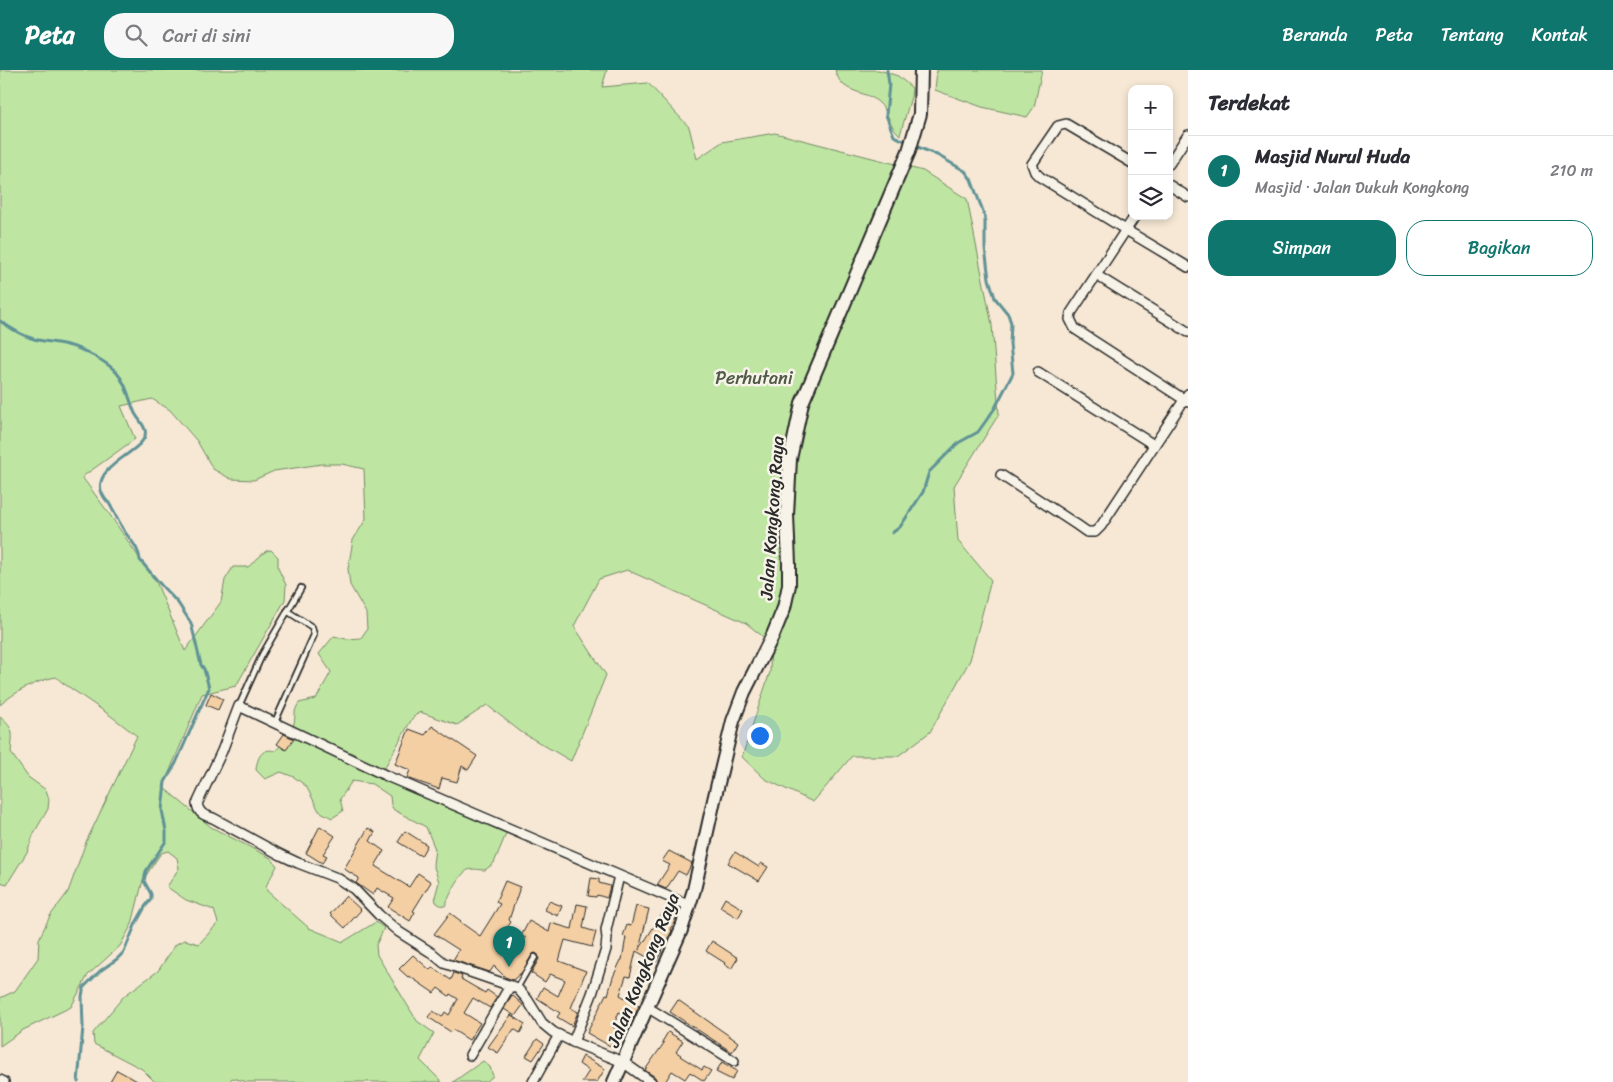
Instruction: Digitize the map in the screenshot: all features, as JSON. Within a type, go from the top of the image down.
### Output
[{"type":"street","name":"Jalan Kongkong Raya","points":[[614,1082],[690,906],[733,721],[744,692],[773,635],[784,608],[789,586],[790,564],[787,515],[790,459],[802,403],[911,145],[920,114],[921,70]]},
{"type":"street","points":[[1128,161],[1066,124],[1058,126],[1032,164],[1035,172],[1040,177],[1188,267]]},
{"type":"street","points":[[1173,158],[1188,135]]},
{"type":"street","points":[[1173,188],[1188,197]]},
{"type":"street","points":[[1001,474],[1088,532],[1095,532],[1101,526],[1154,445],[1187,399],[1075,328],[1070,319],[1070,313],[1132,220]]},
{"type":"street","points":[[1096,275],[1188,332]]},
{"type":"street","points":[[1038,372],[1154,445]]},
{"type":"street","points":[[651,1082],[623,1062],[558,1035],[542,1023],[527,999],[513,987],[444,963],[399,932],[379,915],[354,889],[337,878],[289,859],[213,818],[203,815],[198,811],[197,804],[222,751],[239,706],[389,777],[690,906]]},
{"type":"street","points":[[573,1042],[592,994],[606,949],[608,938],[606,930],[619,876]]},
{"type":"street","points":[[470,1055],[513,987]]},
{"type":"street","points":[[647,1007],[734,1061]]},
{"type":"street","points":[[533,1082],[558,1035]]},
{"type":"street","points":[[0,1080],[4,1082]]},
{"type":"lane","points":[[239,706],[262,655],[302,588]]},
{"type":"lane","points":[[274,723],[314,635],[312,627],[287,611]]},
{"type":"lane","points":[[513,987],[535,957]]},
{"type":"green space","name":"Perhutani","points":[[0,70],[607,70],[602,87],[648,83],[689,127],[697,159],[722,142],[775,133],[923,171],[967,199],[992,325],[999,414],[954,486],[958,541],[991,580],[970,660],[930,732],[898,756],[852,756],[813,802],[765,779],[742,757],[770,672],[771,643],[746,623],[627,570],[599,579],[574,626],[606,675],[571,761],[521,732],[487,705],[457,725],[420,712],[413,717],[381,774],[508,829],[494,863],[485,870],[472,869],[465,872],[455,886],[445,906],[440,905],[436,902],[435,897],[439,882],[433,864],[435,849],[426,827],[394,810],[391,805],[390,796],[372,784],[352,781],[340,799],[343,811],[332,818],[319,811],[306,786],[294,777],[281,772],[265,779],[256,770],[257,762],[263,752],[275,751],[289,735],[299,703],[316,699],[331,672],[319,654],[334,636],[346,639],[361,638],[367,629],[366,613],[350,585],[348,569],[353,540],[366,519],[364,469],[342,464],[322,464],[274,471],[254,480],[231,479],[213,469],[197,441],[170,410],[152,399],[121,406],[135,439],[82,477],[157,584],[185,651],[221,602],[225,580],[233,567],[248,567],[266,551],[271,550],[278,557],[278,568],[286,585],[285,600],[236,686],[202,694],[163,787],[211,827],[271,858],[277,866],[266,886],[267,891],[309,928],[343,942],[376,922],[384,928],[376,945],[377,955],[417,1021],[434,1033],[420,1060],[442,1082],[247,1082],[232,1078],[229,1082],[155,1082],[142,1069],[94,1044],[93,1033],[124,996],[158,971],[176,944],[185,940],[199,944],[218,923],[214,910],[186,900],[167,887],[179,868],[177,858],[168,851],[161,853],[143,880],[132,924],[120,946],[88,975],[71,1007],[23,1030],[0,1046],[0,998],[15,991],[38,958],[39,939],[50,916],[68,892],[86,842],[137,736],[56,677],[26,687],[0,705]]},
{"type":"green space","points":[[835,70],[879,70],[898,76],[912,88],[900,135],[893,127],[882,106],[869,96],[844,85],[839,80]]},
{"type":"green space","points":[[937,70],[1042,70],[1034,107],[1027,117],[982,107],[935,90]]},
{"type":"green space","points":[[0,717],[11,729],[11,753],[28,777],[46,790],[49,799],[48,809],[34,833],[27,852],[7,884],[0,882]]},
{"type":"green space","points":[[483,1061],[490,1067],[493,1076],[486,1082],[453,1082]]},
{"type":"building","points":[[211,693],[223,699],[218,710],[206,705]]},
{"type":"building","points":[[432,726],[477,756],[468,770],[462,766],[457,782],[442,778],[439,789],[407,778],[410,770],[395,764],[409,729],[425,735]]},
{"type":"building","points":[[284,734],[294,739],[286,750],[277,744]]},
{"type":"building","points":[[320,826],[335,836],[323,854],[327,856],[322,863],[306,853]]},
{"type":"building","points":[[368,828],[375,832],[370,841],[384,851],[375,866],[409,887],[418,873],[431,882],[413,911],[415,912],[410,921],[388,907],[394,898],[377,888],[373,895],[356,883],[359,878],[344,869]]},
{"type":"building","points":[[405,831],[427,845],[421,856],[398,842]]},
{"type":"building","points":[[669,851],[692,863],[686,875],[678,871],[666,889],[657,885],[670,865],[662,861]]},
{"type":"building","points":[[735,852],[759,867],[761,863],[768,867],[759,881],[728,863]]},
{"type":"building","points":[[591,878],[599,879],[599,883],[610,886],[607,898],[597,895],[596,897],[588,896]]},
{"type":"building","points":[[505,881],[520,887],[509,920],[511,922],[499,943],[514,958],[526,938],[521,936],[529,921],[549,932],[551,923],[572,929],[577,904],[587,906],[583,928],[596,932],[592,947],[565,940],[559,961],[586,971],[571,1008],[578,1012],[572,1026],[557,1017],[560,1013],[537,998],[543,987],[558,996],[565,980],[550,974],[545,982],[531,973],[539,959],[537,954],[532,955],[522,972],[513,980],[505,977],[494,966],[490,972],[453,960],[459,950],[434,934],[450,913],[480,936],[500,904],[496,902]]},
{"type":"building","points":[[346,896],[361,910],[345,928],[330,914]]},
{"type":"building","points":[[725,898],[743,909],[738,918],[720,907]]},
{"type":"building","points":[[549,901],[562,906],[558,916],[545,910]]},
{"type":"building","points":[[636,906],[649,909],[639,950],[667,906],[678,913],[672,931],[656,962],[636,951],[630,977],[626,976],[620,995],[639,1006],[633,1019],[619,1012],[613,1027],[619,1031],[610,1046],[587,1033],[606,994],[608,995],[613,977],[622,960],[626,937],[623,936],[627,925],[631,926]]},
{"type":"building","points":[[712,941],[738,958],[731,969],[706,951]]},
{"type":"building","points":[[413,955],[430,970],[432,967],[451,980],[454,973],[462,976],[461,979],[485,993],[487,990],[497,997],[490,1008],[473,998],[464,1013],[480,1023],[469,1040],[453,1030],[451,1032],[428,1017],[433,1011],[442,1017],[445,1012],[449,1015],[458,999],[450,994],[449,996],[438,988],[434,993],[408,977],[399,969]]},
{"type":"building","points":[[512,995],[523,1005],[515,1016],[504,1009]]},
{"type":"building","points":[[678,1000],[738,1042],[732,1052],[670,1012]]},
{"type":"building","points":[[511,1015],[525,1024],[520,1033],[514,1029],[498,1053],[488,1047]]},
{"type":"building","points":[[668,1032],[683,1041],[676,1052],[680,1056],[702,1070],[704,1067],[711,1071],[704,1081],[690,1072],[685,1079],[672,1071],[665,1082],[657,1082],[655,1077],[645,1070],[664,1043],[662,1042]]},
{"type":"building","points":[[537,1039],[544,1044],[533,1060],[526,1056]]},
{"type":"building","points":[[583,1056],[605,1069],[597,1082],[582,1082],[589,1071],[579,1064]]},
{"type":"building","points":[[722,1062],[737,1071],[732,1080],[716,1072]]},
{"type":"building","points":[[117,1070],[139,1082],[110,1082]]},
{"type":"waterway","points":[[887,70],[889,84],[886,115],[894,136],[907,142]]},
{"type":"waterway","points":[[892,533],[900,527],[923,492],[929,472],[958,443],[978,432],[995,408],[1013,373],[1010,344],[1011,323],[1008,314],[995,298],[989,279],[985,248],[985,217],[971,179],[965,171],[937,155],[913,145]]},
{"type":"waterway","points":[[0,321],[16,332],[30,338],[67,345],[87,352],[113,369],[123,381],[135,413],[144,427],[145,437],[140,444],[106,472],[101,481],[101,491],[136,548],[140,560],[178,603],[191,623],[201,665],[204,669],[209,688],[176,763],[165,782],[162,810],[166,841],[146,871],[144,881],[151,894],[151,899],[136,923],[124,952],[100,971],[84,987],[82,996],[83,1027],[78,1082]]},
{"type":"place","name":"Masjid Nurul Huda","points":[[509,967]]}]
